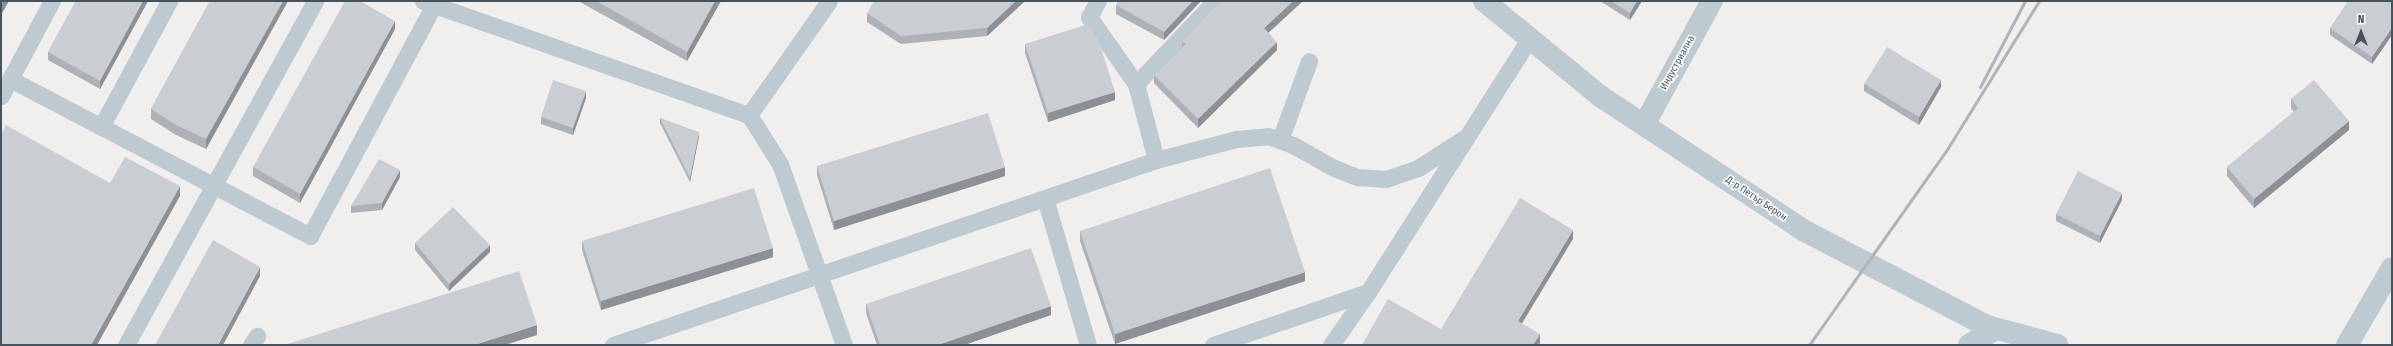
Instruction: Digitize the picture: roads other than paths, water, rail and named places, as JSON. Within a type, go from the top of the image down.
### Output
[{"type":"street","name":"Д-р Петър Берон","points":[[1484,1],[1600,96],[1803,230],[1996,329],[2057,345]]},
{"type":"street","name":"Индустриална","points":[[1644,125],[1712,1]]},
{"type":"street","points":[[2348,345],[2392,268]]},
{"type":"street","points":[[1970,345],[1996,329]]},
{"type":"lane","points":[[1,96],[52,1]]},
{"type":"lane","points":[[101,127],[169,1]]},
{"type":"lane","points":[[126,345],[315,1]]},
{"type":"lane","points":[[749,115],[829,1]]},
{"type":"lane","points":[[1098,1],[1089,17],[1136,84],[1156,160]]},
{"type":"lane","points":[[1136,84],[1215,1]]},
{"type":"lane","points":[[10,79],[310,236],[431,3],[749,115],[780,164],[844,345]]},
{"type":"lane","points":[[1331,345],[1368,292],[1530,38]]},
{"type":"lane","points":[[1280,140],[1309,61]]},
{"type":"lane","points":[[614,345],[1156,160],[1236,139],[1268,136],[1280,140],[1332,167],[1371,180],[1398,176],[1418,168],[1468,136]]},
{"type":"lane","points":[[1045,198],[1088,345]]},
{"type":"lane","points":[[1213,345],[1368,292]]},
{"type":"railway","points":[[1980,87],[2025,1]]},
{"type":"railway","points":[[1809,345],[1946,151],[2039,1]]}]
